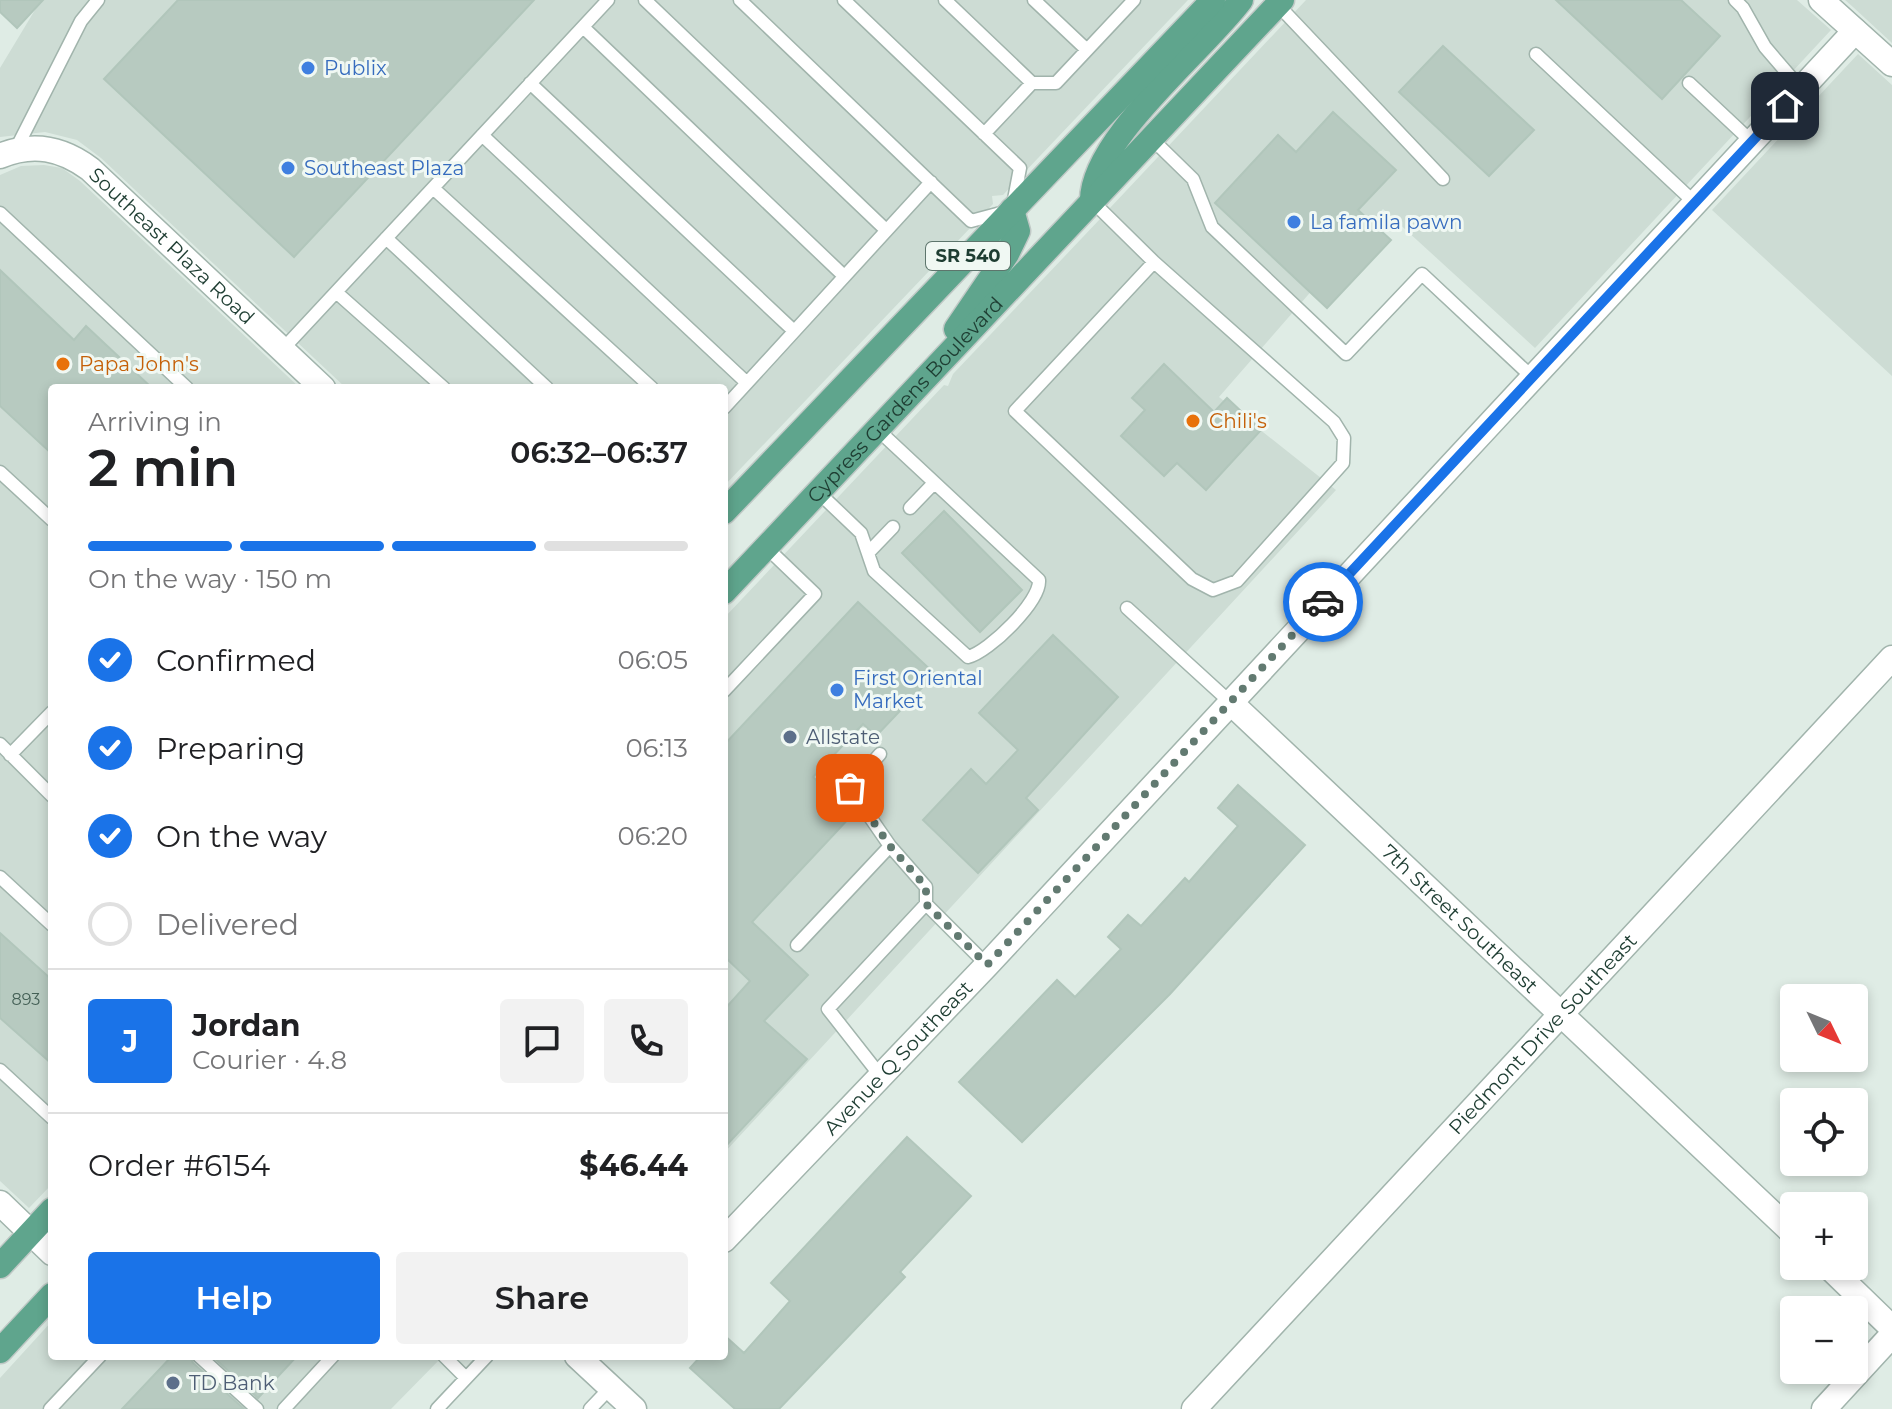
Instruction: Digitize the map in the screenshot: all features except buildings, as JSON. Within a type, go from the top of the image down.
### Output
[{"type":"main road","name":"SR 540","points":[[728,508],[1213,0]]},
{"type":"main road","points":[[1092,201],[1092,184],[1112,144],[1241,0]]},
{"type":"main road","name":"Cypress Gardens Boulevard","points":[[728,588],[1280,2]]},
{"type":"main road","points":[[939,364],[957,326],[1007,254],[1018,231],[1012,210]]},
{"type":"main road","points":[[0,1266],[48,1214]]},
{"type":"main road","points":[[0,1351],[48,1299]]},
{"type":"street","points":[[1821,0],[1892,64]]},
{"type":"street","name":"Avenue Q Southeast","points":[[728,1236],[879,1074],[987,965],[1855,31]]},
{"type":"street","name":"Southeast Plaza Road","points":[[8,152],[44,148],[68,153],[90,169],[319,384]]},
{"type":"street","name":"Piedmont Drive Southeast","points":[[1194,1409],[1892,658]]},
{"type":"street","name":"7th Street Southeast","points":[[1230,702],[1780,1221]]},
{"type":"street","points":[[0,1203],[48,1249]]},
{"type":"street","points":[[1842,1280],[1892,1328]]},
{"type":"street","points":[[1824,1409],[1892,1335]]},
{"type":"street","points":[[584,1360],[606,1372],[634,1409]]},
{"type":"lane","points":[[8,152],[81,21],[98,0]]},
{"type":"lane","points":[[282,350],[608,0]]},
{"type":"lane","points":[[645,0],[886,230]]},
{"type":"lane","points":[[740,0],[971,221],[1012,210],[1020,168],[844,0]]},
{"type":"lane","points":[[945,0],[1032,83],[1056,83],[1134,0]]},
{"type":"lane","points":[[1034,0],[1087,50]]},
{"type":"lane","points":[[1735,0],[1743,8],[1765,47],[1801,89]]},
{"type":"lane","points":[[1280,2],[1443,179]]},
{"type":"lane","points":[[583,27],[844,276]]},
{"type":"lane","points":[[1536,54],[1695,203]]},
{"type":"lane","points":[[530,83],[794,331]]},
{"type":"lane","points":[[984,134],[1032,83]]},
{"type":"lane","points":[[1689,83],[1752,142]]},
{"type":"lane","points":[[482,135],[747,383]]},
{"type":"lane","points":[[1152,139],[1193,179],[1212,227],[1346,354],[1422,274],[1532,377]]},
{"type":"lane","points":[[728,404],[931,182]]},
{"type":"lane","points":[[433,188],[648,384]]},
{"type":"lane","points":[[1092,201],[1154,262],[1334,422],[1344,438],[1343,463],[1237,581],[1213,590],[1192,579],[1015,411],[1154,262]]},
{"type":"lane","points":[[0,213],[183,384]]},
{"type":"lane","points":[[386,238],[543,384]]},
{"type":"lane","points":[[336,292],[440,384]]},
{"type":"lane","points":[[818,492],[861,533],[874,571],[968,657],[986,650],[1038,596],[1039,580],[877,429]]},
{"type":"lane","points":[[0,472],[48,516]]},
{"type":"lane","points":[[910,508],[934,483]]},
{"type":"lane","points":[[868,553],[893,527]]},
{"type":"lane","points":[[728,687],[815,594],[766,547]]},
{"type":"lane","points":[[1127,608],[1230,702]]},
{"type":"lane","points":[[10,755],[48,716]]},
{"type":"lane","points":[[0,744],[48,792]]},
{"type":"lane","points":[[879,1074],[828,1009],[926,904],[926,887],[890,846],[850,788],[880,754]]},
{"type":"lane","points":[[797,945],[890,846]]},
{"type":"lane","points":[[0,877],[48,921]]},
{"type":"lane","points":[[926,904],[987,965]]},
{"type":"lane","points":[[0,1070],[48,1114]]},
{"type":"lane","points":[[50,1409],[96,1360]]},
{"type":"lane","points":[[203,1360],[257,1409]]},
{"type":"lane","points":[[284,1409],[329,1360]]},
{"type":"lane","points":[[448,1360],[466,1378]]},
{"type":"lane","points":[[437,1409],[483,1360]]},
{"type":"lane","points":[[590,1409],[606,1372]]},
{"type":"shaded area","points":[[41,0],[1188,0],[1003,195],[992,196],[993,204],[728,482],[728,384],[342,384],[101,158],[77,140],[45,132],[0,137],[0,68]]},
{"type":"shaded area","points":[[1306,0],[1797,0],[1831,30],[1535,348],[1383,209],[1219,397],[1336,490],[728,1149],[728,614],[944,385],[948,386],[953,374],[1100,219],[1109,219],[1109,209]]},
{"type":"shaded area","points":[[1845,0],[1892,0],[1892,43],[1853,7]]},
{"type":"shaded area","points":[[1858,54],[1892,85],[1892,376],[1712,210]]},
{"type":"shaded area","points":[[21,166],[62,168],[80,181],[296,384],[48,384],[48,1188],[29,1208],[0,1181],[0,175]]},
{"type":"shaded area","points":[[48,1325],[48,1360],[439,1360],[391,1409],[0,1409],[0,1378]]},
{"type":"way so far","points":[[850,788],[890,846],[926,887],[926,904],[987,965],[1323,602]]},
{"type":"place","name":"Publix","points":[[308,68]]},
{"type":"place","name":"Southeast Plaza","points":[[288,168]]},
{"type":"place","name":"La famila pawn","points":[[1294,222]]},
{"type":"place","name":"Papa John's","points":[[63,364]]},
{"type":"place","name":"Chili's","points":[[1193,421]]},
{"type":"place","name":"First Oriental Market","points":[[837,690]]},
{"type":"place","name":"Allstate","points":[[790,737]]},
{"type":"place","name":"TD Bank","points":[[173,1383]]},
{"type":"route","points":[[1323,602],[1785,106]]}]
